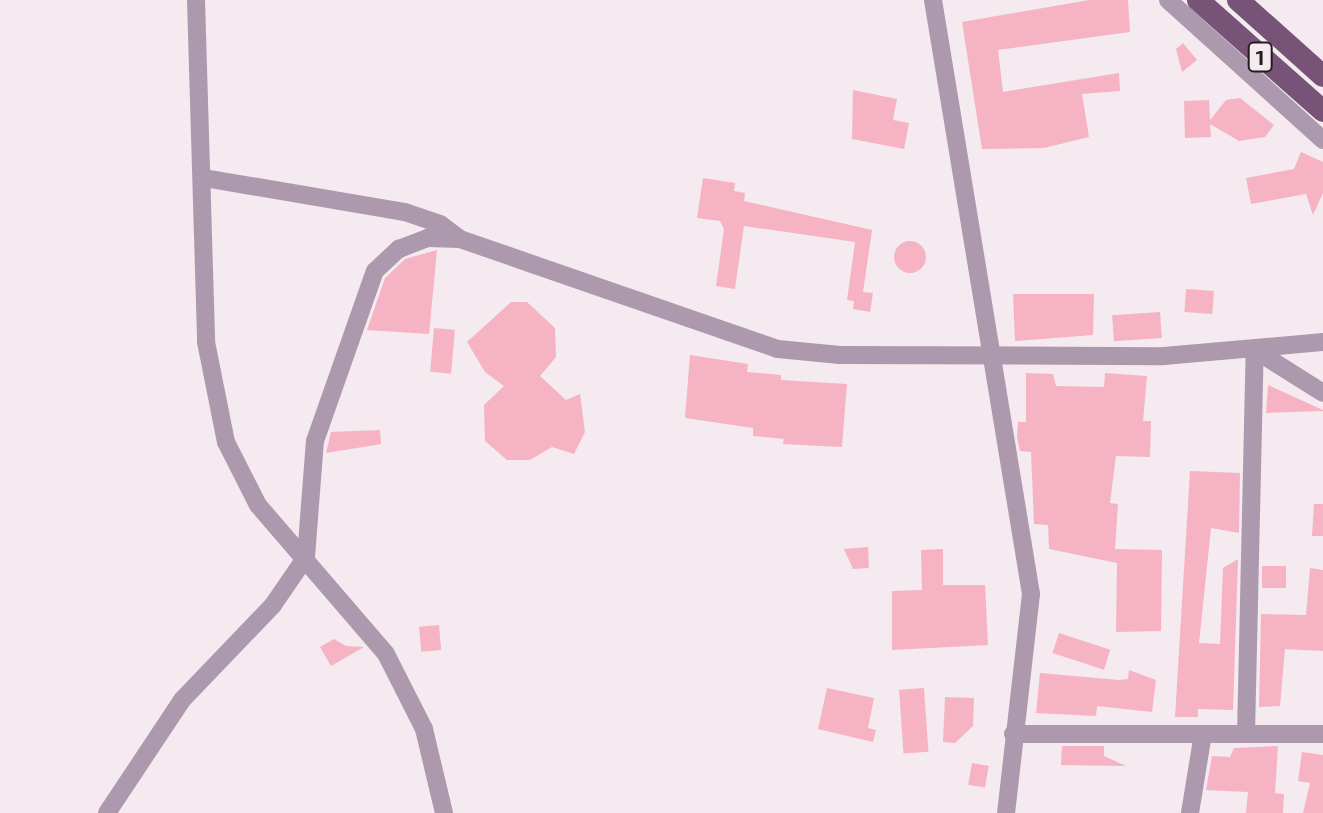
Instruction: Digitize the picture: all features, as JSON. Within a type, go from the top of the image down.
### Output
[{"type":"main road","name":"1","points":[[1198,0],[1323,111]]},
{"type":"main road","name":"1","points":[[1238,0],[1323,76]]},
{"type":"street","points":[[196,0],[204,178],[206,342],[226,442],[258,505],[306,557],[386,654],[424,729],[444,813]]},
{"type":"street","points":[[933,0],[1031,594],[1006,813]]},
{"type":"street","points":[[1168,0],[1323,140]]},
{"type":"street","points":[[204,178],[405,212],[440,224],[460,239]]},
{"type":"street","points":[[107,813],[182,700],[273,605],[306,557],[315,441],[375,271],[399,249],[428,238],[460,239],[778,349],[992,353],[1255,350],[1323,342]]},
{"type":"street","points":[[1255,350],[1323,393]]},
{"type":"street","points":[[1246,734],[1255,350]]},
{"type":"street","points":[[1013,734],[1323,734]]},
{"type":"street","points":[[1190,813],[1203,734]]},
{"type":"building","points":[[1089,0],[1128,0],[1130,32],[998,50],[1003,92],[1119,73],[1120,91],[1082,94],[1089,137],[1044,148],[982,149],[962,22]]},
{"type":"building","points":[[1183,43],[1197,60],[1182,72],[1176,49]]},
{"type":"building","points":[[853,90],[897,99],[893,120],[909,123],[904,149],[852,139]]},
{"type":"building","points":[[1240,98],[1274,125],[1265,137],[1239,141],[1210,124],[1211,137],[1185,138],[1184,101],[1209,100],[1210,120],[1226,100]]},
{"type":"building","points":[[1301,152],[1323,162],[1323,193],[1313,215],[1306,194],[1251,204],[1246,178],[1294,169]]},
{"type":"building","points":[[703,178],[735,183],[734,191],[745,193],[744,201],[872,230],[863,292],[873,293],[870,312],[853,309],[854,301],[847,300],[855,242],[744,226],[735,289],[716,286],[724,229],[720,221],[697,218]]},
{"type":"building","points":[[910,241],[921,246],[926,257],[921,268],[910,273],[899,268],[894,257],[899,246]]},
{"type":"building","points":[[437,250],[429,334],[367,330],[385,278],[405,259]]},
{"type":"building","points":[[1186,289],[1214,291],[1212,314],[1184,312]]},
{"type":"building","points":[[1013,294],[1094,294],[1093,335],[1015,341]]},
{"type":"building","points":[[511,302],[527,302],[555,328],[556,357],[540,376],[566,400],[580,394],[585,432],[574,454],[552,447],[530,460],[507,460],[485,441],[484,405],[504,386],[485,372],[467,342]]},
{"type":"building","points":[[1160,312],[1162,338],[1114,341],[1112,315]]},
{"type":"building","points":[[434,328],[455,330],[451,374],[430,372]]},
{"type":"building","points":[[690,355],[748,364],[747,372],[781,375],[781,380],[847,384],[842,447],[783,444],[784,439],[753,436],[753,428],[685,418]]},
{"type":"building","points":[[1026,373],[1053,374],[1056,386],[1104,387],[1105,373],[1147,376],[1143,421],[1151,421],[1150,457],[1116,456],[1110,503],[1118,504],[1115,549],[1162,550],[1161,631],[1116,632],[1117,563],[1049,549],[1048,525],[1034,524],[1031,452],[1020,451],[1017,437],[1018,422],[1026,422]]},
{"type":"building","points":[[1268,385],[1323,410],[1323,411],[1266,413]]},
{"type":"building","points":[[380,430],[381,444],[326,453],[331,432]]},
{"type":"building","points":[[1190,471],[1240,473],[1239,533],[1211,528],[1199,643],[1220,644],[1223,568],[1238,559],[1233,710],[1198,709],[1198,717],[1175,717]]},
{"type":"building","points":[[1314,504],[1323,504],[1323,536],[1312,536]]},
{"type":"building","points":[[868,547],[869,568],[853,569],[844,549]]},
{"type":"building","points":[[943,549],[943,585],[985,585],[988,645],[892,650],[892,591],[922,590],[921,550]]},
{"type":"building","points":[[1262,566],[1286,566],[1286,588],[1262,588]]},
{"type":"building","points":[[1310,568],[1323,570],[1323,651],[1285,649],[1280,706],[1259,707],[1261,614],[1306,615]]},
{"type":"building","points":[[439,625],[441,650],[421,652],[419,627]]},
{"type":"building","points":[[1059,633],[1110,650],[1104,670],[1053,653]]},
{"type":"building","points":[[334,639],[346,646],[364,647],[331,666],[320,647]]},
{"type":"building","points":[[1129,670],[1156,680],[1152,712],[1097,706],[1096,716],[1036,713],[1040,673],[1119,680],[1128,679]]},
{"type":"building","points":[[827,688],[874,698],[868,728],[876,730],[873,742],[818,729]]},
{"type":"building","points":[[924,688],[928,752],[904,754],[899,690]]},
{"type":"building","points":[[945,697],[974,698],[973,726],[955,743],[943,742]]},
{"type":"building","points":[[1062,746],[1104,746],[1104,756],[1126,766],[1061,765]]},
{"type":"building","points":[[1278,746],[1275,793],[1284,794],[1283,813],[1246,813],[1248,792],[1206,790],[1212,756],[1230,757],[1234,748]]},
{"type":"building","points":[[1302,752],[1323,755],[1323,813],[1303,813],[1310,783],[1298,781]]},
{"type":"building","points":[[972,763],[989,766],[985,788],[968,785]]}]
